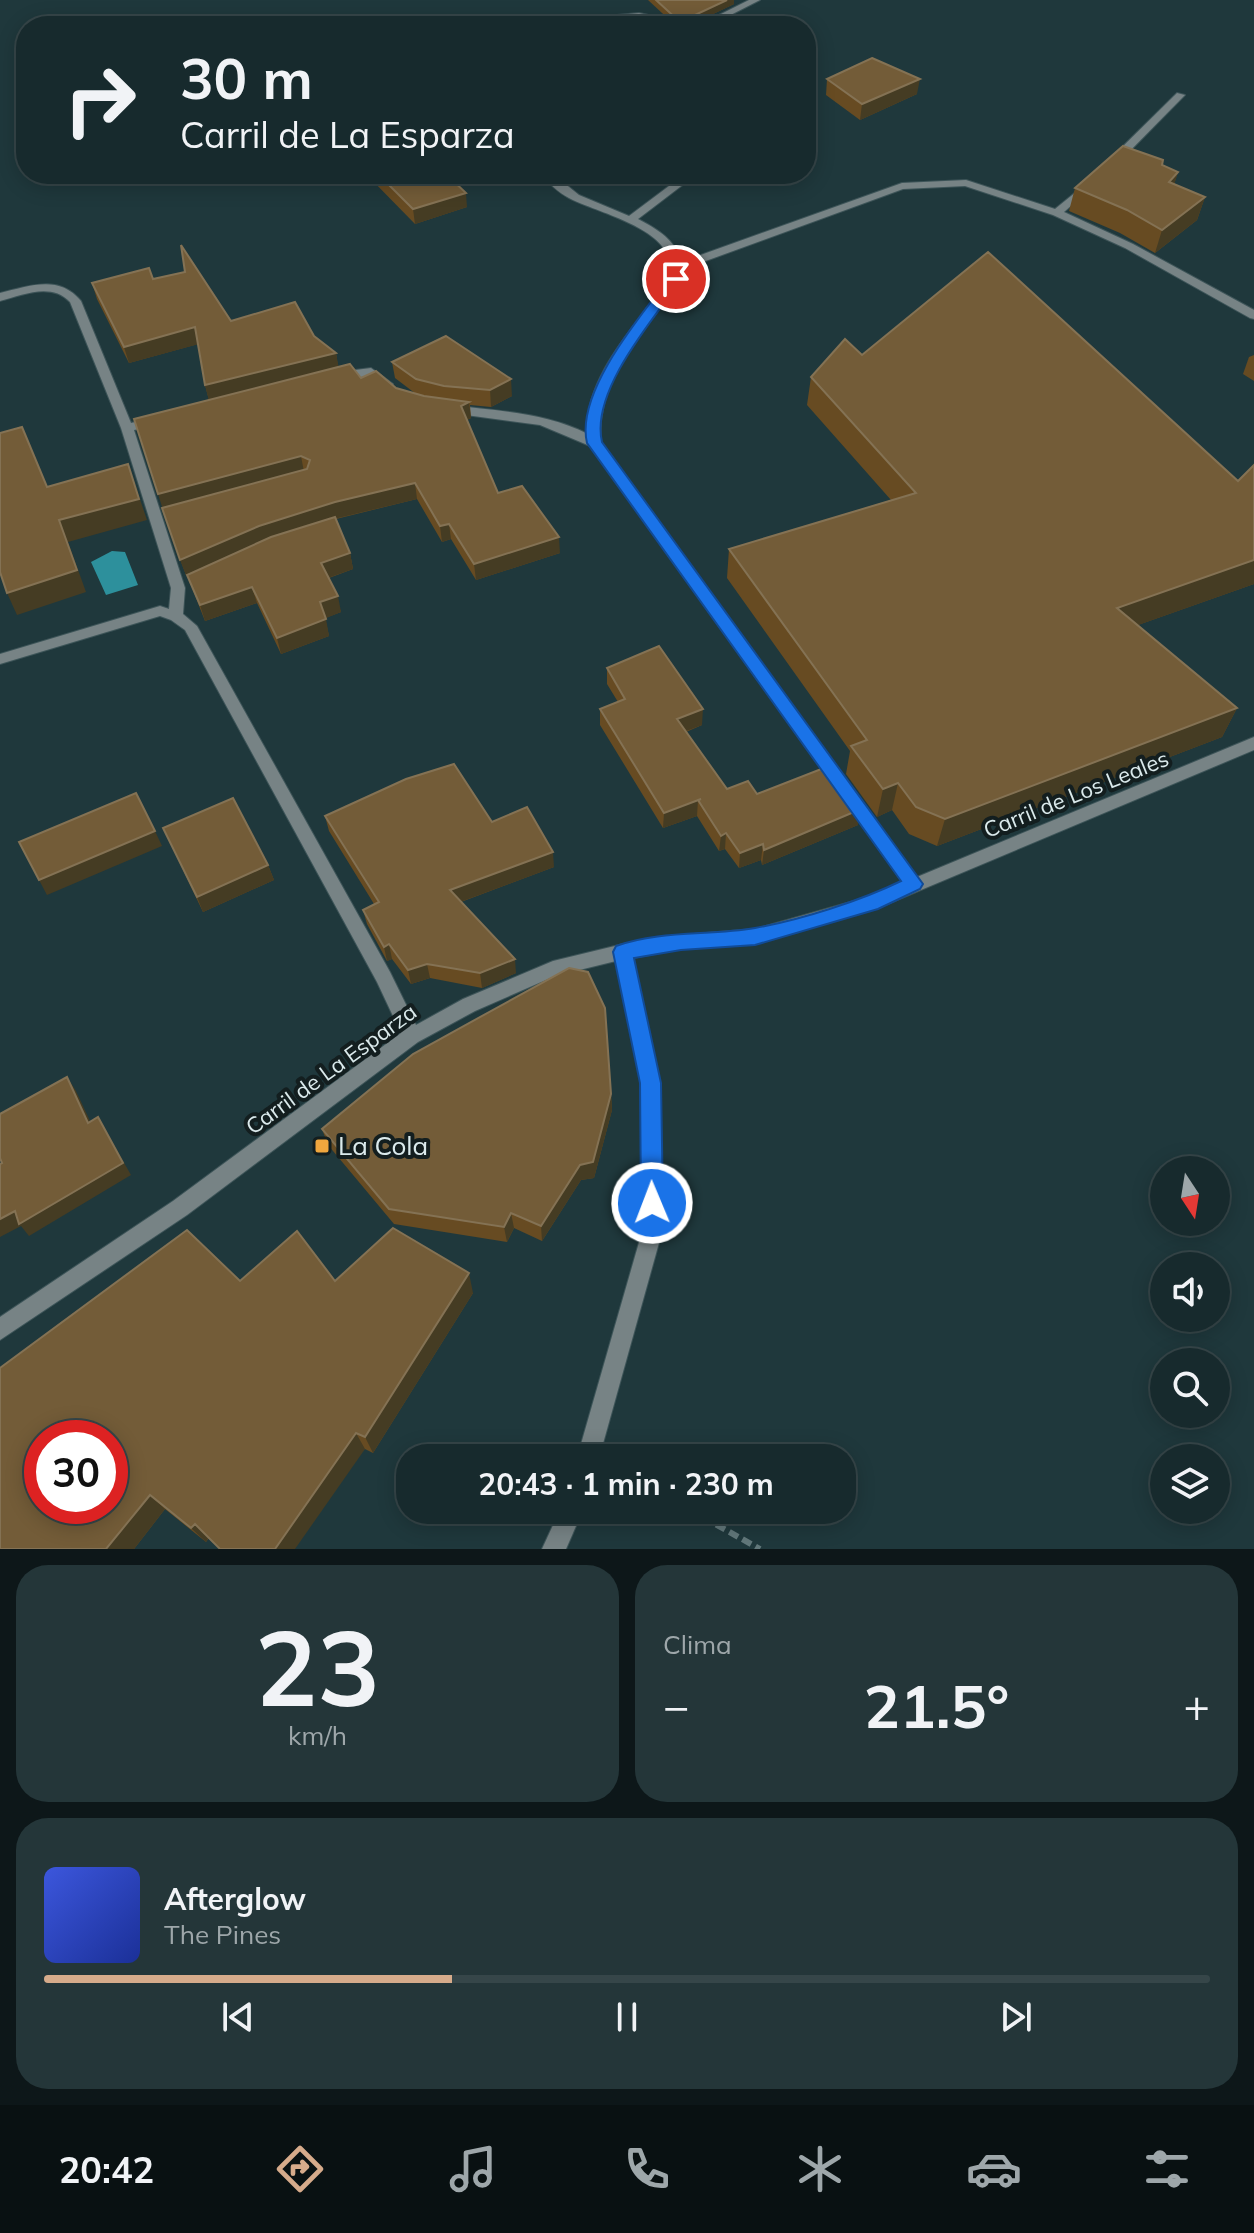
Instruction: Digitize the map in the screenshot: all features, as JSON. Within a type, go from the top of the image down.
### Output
[{"type":"street","points":[[723,16],[756,0]]},
{"type":"street","points":[[1057,213],[1180,95]]},
{"type":"street","points":[[676,268],[902,186],[966,183],[1057,213],[1129,246],[1254,315]]},
{"type":"street","points":[[555,184],[577,198],[662,237],[677,258],[676,279],[642,323],[600,394],[591,428],[595,443],[913,884]]},
{"type":"street","points":[[630,220],[679,184]]},
{"type":"street","points":[[0,297],[52,286],[69,292],[127,428],[178,588],[176,616]]},
{"type":"street","points":[[331,378],[371,372],[403,398]]},
{"type":"street","points":[[441,408],[539,419],[567,427],[595,443]]},
{"type":"street","points":[[127,428],[171,417]]},
{"type":"street","points":[[0,659],[160,611],[176,616],[190,626],[384,977],[412,1036]]},
{"type":"street","name":"Carril de Los Leales","points":[[913,884],[1254,743]]},
{"type":"street","name":"Carril de La Esparza","points":[[0,1329],[180,1208],[412,1036],[469,1005],[553,969],[681,942],[755,936],[878,901],[913,884]]},
{"type":"street","points":[[592,1444],[652,1232],[650,1083],[623,952]]},
{"type":"street","points":[[554,1549],[566,1524]]},
{"type":"path","points":[[715,1524],[760,1549]]},
{"type":"water","points":[[112,551],[125,552],[138,585],[106,595],[91,562]]},
{"type":"building","points":[[656,0],[727,0],[693,16],[673,16]]},
{"type":"building","points":[[872,58],[920,79],[862,104],[827,79]]},
{"type":"building","points":[[1123,146],[1163,160],[1162,165],[1178,172],[1169,182],[1205,197],[1162,230],[1127,210],[1075,188]]},
{"type":"building","points":[[388,184],[457,184],[466,193],[413,209]]},
{"type":"building","points":[[181,245],[231,321],[295,302],[314,336],[336,353],[205,385],[195,327],[124,347],[92,283],[149,268],[153,279],[185,272]]},
{"type":"building","points":[[988,252],[1238,481],[1254,465],[1254,560],[1117,608],[1237,708],[945,819],[916,807],[898,783],[883,789],[851,746],[867,740],[729,549],[916,493],[811,377],[845,339],[862,355]]},
{"type":"building","points":[[446,336],[511,379],[490,390],[444,386],[416,379],[392,362]]},
{"type":"building","points":[[350,364],[361,378],[376,371],[396,388],[424,396],[469,402],[461,406],[498,493],[522,486],[559,537],[474,564],[449,524],[440,526],[415,483],[335,502],[259,526],[180,560],[162,508],[307,469],[310,460],[301,456],[158,494],[134,419]]},
{"type":"building","points":[[22,427],[47,487],[128,464],[139,499],[59,520],[77,570],[7,593],[0,572],[0,433]]},
{"type":"building","points":[[335,517],[350,553],[321,563],[338,596],[320,602],[326,619],[277,638],[252,587],[200,605],[187,575],[271,537]]},
{"type":"building","points":[[659,646],[703,709],[677,719],[727,789],[748,781],[757,794],[829,766],[861,809],[764,850],[763,844],[740,853],[726,833],[721,836],[698,800],[664,813],[600,709],[625,699],[607,668]]},
{"type":"building","points":[[454,764],[492,822],[527,807],[553,852],[450,890],[515,959],[480,973],[427,964],[408,970],[389,944],[384,947],[363,910],[379,902],[325,816],[406,779]]},
{"type":"building","points":[[136,793],[155,831],[39,880],[19,842]]},
{"type":"building","points":[[233,798],[268,865],[197,897],[163,828]]},
{"type":"building","points":[[569,968],[588,972],[605,1008],[611,1094],[593,1162],[580,1165],[541,1226],[511,1213],[504,1227],[389,1209],[322,1129],[413,1054]]},
{"type":"building","points":[[67,1077],[88,1123],[98,1117],[123,1163],[19,1224],[15,1211],[0,1219],[0,1114]]},
{"type":"building","points":[[393,1228],[469,1273],[365,1437],[356,1433],[275,1549],[220,1549],[195,1524],[191,1528],[150,1495],[128,1522],[128,1420],[24,1420],[24,1524],[126,1524],[106,1549],[0,1549],[0,1368],[187,1230],[240,1281],[297,1231],[335,1281]]},
{"type":"place","name":"La Cola","points":[[322,1146]]},
{"type":"route","points":[[652,1203],[650,1083],[623,952],[681,942],[755,936],[878,901],[913,884],[595,443],[591,428],[600,394],[642,323],[676,279]]}]
